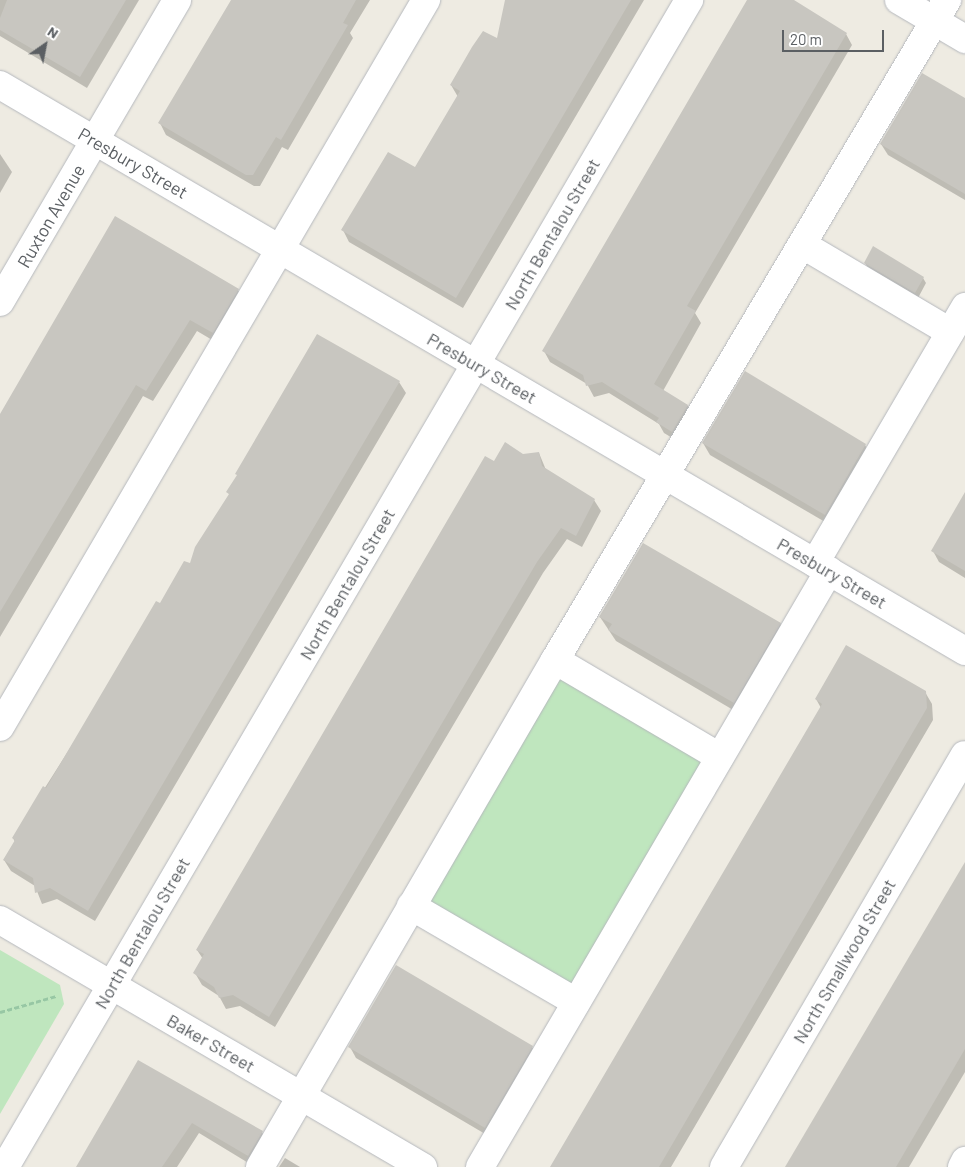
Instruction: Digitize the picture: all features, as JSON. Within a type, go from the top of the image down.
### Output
[{"type":"street","name":"Ruxton Avenue","points":[[0,302],[177,0]]},
{"type":"street","points":[[0,727],[426,0]]},
{"type":"street","name":"North Bentalou Street","points":[[5,1167],[689,0]]},
{"type":"street","points":[[899,0],[940,10],[965,39]]},
{"type":"street","points":[[260,1167],[555,660],[803,245],[940,10]]},
{"type":"street","name":"Presbury Street","points":[[0,85],[965,651]]},
{"type":"street","points":[[803,245],[950,332]]},
{"type":"street","points":[[480,1167],[720,757],[950,332],[965,308]]},
{"type":"street","points":[[555,660],[720,757]]},
{"type":"street","name":"North Smallwood Street","points":[[724,1167],[965,755]]},
{"type":"street","points":[[411,906],[576,1002]]},
{"type":"street","name":"Baker Street","points":[[0,920],[423,1167]]},
{"type":"street","points":[[962,1167],[965,1162]]},
{"type":"path","points":[[0,1012],[56,996]]},
{"type":"green space","points":[[561,671],[711,759],[576,991],[426,903]]},
{"type":"green space","points":[[0,950],[60,985],[64,1004],[0,1114]]},
{"type":"building","points":[[7,0],[126,0],[80,77],[0,30],[0,18]]},
{"type":"building","points":[[231,0],[356,0],[343,23],[348,25],[281,140],[276,137],[253,175],[246,175],[158,123]]},
{"type":"building","points":[[505,0],[631,0],[456,298],[341,230],[388,152],[415,167],[460,91],[450,85],[472,47],[483,31],[497,38]]},
{"type":"building","points":[[747,0],[794,0],[847,33],[687,306],[696,311],[654,384],[688,405],[672,432],[656,422],[659,418],[602,382],[586,386],[583,375],[542,351]]},
{"type":"building","points":[[922,73],[965,98],[965,194],[880,144]]},
{"type":"building","points":[[115,216],[239,289],[213,333],[190,320],[146,391],[136,385],[0,612],[0,414]]},
{"type":"building","points":[[873,246],[924,277],[915,293],[864,263]]},
{"type":"building","points":[[317,334],[400,381],[88,911],[50,888],[35,893],[33,878],[3,860],[15,840],[12,838],[43,786],[46,788],[156,601],[160,603],[184,561],[190,563],[195,547],[229,494],[226,492],[237,475],[235,474]]},
{"type":"building","points":[[745,371],[866,444],[825,515],[702,443]]},
{"type":"building","points":[[505,442],[523,454],[539,452],[542,466],[595,499],[576,536],[561,528],[537,562],[269,1017],[233,995],[219,998],[214,987],[193,973],[204,954],[196,950],[485,456],[494,461]]},
{"type":"building","points":[[965,492],[965,571],[931,551]]},
{"type":"building","points":[[643,543],[781,623],[734,703],[608,630],[612,624],[599,617]]},
{"type":"building","points":[[846,645],[926,691],[927,708],[659,1167],[550,1167],[822,704],[815,699]]},
{"type":"building","points":[[965,862],[965,1049],[896,1167],[785,1167]]},
{"type":"building","points":[[396,965],[533,1046],[485,1128],[348,1047]]},
{"type":"building","points":[[138,1060],[263,1131],[248,1156],[192,1123],[162,1167],[76,1167]]}]
